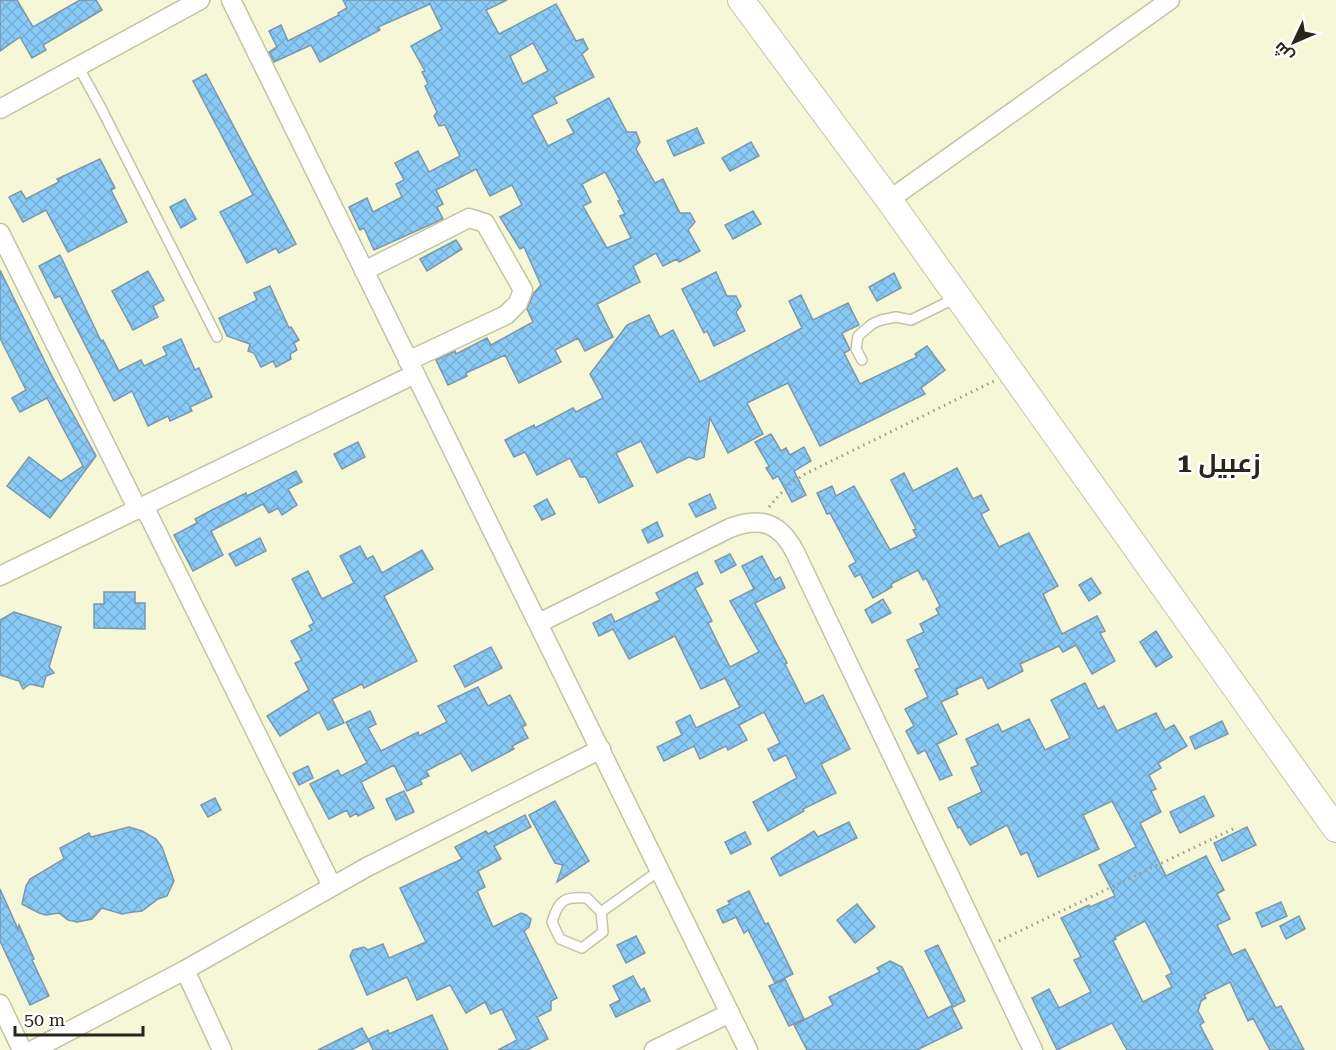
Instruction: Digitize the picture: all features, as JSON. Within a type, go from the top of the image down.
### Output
[{"type":"street","points":[[0,109],[200,0]]},
{"type":"street","points":[[231,0],[748,1050]]},
{"type":"street","points":[[741,0],[889,200],[1336,829]]},
{"type":"street","points":[[889,200],[1148,6],[1170,0]]},
{"type":"street","points":[[0,576],[141,508],[411,367],[506,315],[518,303],[523,290],[484,223],[469,218],[364,271]]},
{"type":"street","points":[[0,233],[332,886]]},
{"type":"street","points":[[539,623],[745,522],[761,522],[776,528],[788,538],[1033,1050]]},
{"type":"street","points":[[33,1050],[185,970],[332,886],[601,749]]},
{"type":"street","points":[[185,970],[222,1050]]},
{"type":"street","points":[[0,1004],[22,1050]]},
{"type":"street","points":[[654,1050],[730,1013]]},
{"type":"lane","points":[[78,66],[217,337]]},
{"type":"lane","points":[[862,360],[856,349],[858,336],[872,324],[896,317],[911,320],[958,297]]},
{"type":"lane","points":[[601,912],[660,870]]},
{"type":"lane","points":[[570,897],[587,898],[601,912],[603,932],[582,948],[560,939],[552,922],[557,906],[570,897]]},
{"type":"path","points":[[761,522],[780,493],[807,473],[1012,373]]},
{"type":"path","points":[[984,948],[1235,828]]},
{"type":"building","points":[[0,0],[17,0],[33,27],[80,0],[96,0],[102,10],[43,45],[46,50],[32,58],[20,37],[0,51]]},
{"type":"building","points":[[343,0],[507,0],[486,10],[499,34],[556,4],[576,41],[583,39],[588,49],[582,54],[594,77],[554,97],[557,103],[532,115],[548,146],[574,133],[567,120],[609,98],[627,132],[636,132],[640,142],[636,149],[655,183],[663,179],[680,213],[690,213],[695,222],[688,230],[700,251],[679,262],[677,259],[663,266],[656,253],[633,266],[640,282],[597,304],[613,337],[585,351],[578,338],[555,350],[561,362],[519,383],[505,355],[466,373],[467,376],[448,385],[436,360],[455,351],[456,354],[487,338],[491,345],[533,322],[527,309],[534,293],[541,285],[524,247],[520,249],[500,217],[522,205],[512,185],[490,196],[476,169],[436,190],[443,204],[437,207],[443,219],[374,250],[364,228],[360,230],[349,207],[367,198],[373,212],[402,197],[396,184],[404,180],[395,163],[418,151],[429,172],[460,156],[445,125],[439,126],[434,116],[437,112],[425,86],[428,84],[422,72],[425,71],[411,46],[442,29],[430,4],[378,27],[380,30],[320,62],[311,45],[274,62],[269,52],[277,47],[269,31],[281,25],[288,41],[339,15],[338,13],[347,8]],"holes":[[[533,43],[548,71],[523,84],[510,56]],[[605,172],[620,200],[618,201],[625,214],[620,216],[631,238],[607,248],[583,206],[591,202],[582,184]]]},
{"type":"building","points":[[206,74],[296,244],[279,253],[276,248],[247,263],[220,212],[253,195],[193,81]]},
{"type":"building","points":[[697,128],[704,143],[674,156],[667,141]]},
{"type":"building","points":[[751,142],[759,156],[730,171],[722,158]]},
{"type":"building","points":[[100,159],[115,188],[111,190],[127,222],[68,252],[46,210],[23,222],[9,197],[21,191],[26,199],[59,182],[57,179]]},
{"type":"building","points":[[185,199],[196,219],[181,228],[170,207]]},
{"type":"building","points":[[753,211],[761,224],[733,239],[725,225]]},
{"type":"building","points":[[456,240],[462,249],[427,271],[420,259]]},
{"type":"building","points":[[60,255],[101,341],[103,340],[119,371],[141,360],[144,366],[167,355],[163,347],[181,339],[195,370],[199,368],[212,397],[190,407],[192,411],[170,421],[168,416],[148,426],[132,391],[114,401],[60,296],[55,298],[39,266]]},
{"type":"building","points":[[0,270],[52,376],[96,456],[50,518],[7,486],[29,457],[61,481],[83,466],[47,398],[20,412],[12,398],[26,390],[0,338]]},
{"type":"building","points":[[148,271],[164,300],[153,306],[158,317],[133,330],[112,291]]},
{"type":"building","points":[[716,272],[727,296],[736,296],[741,306],[736,312],[745,331],[714,346],[707,331],[704,333],[682,289]]},
{"type":"building","points":[[894,273],[901,288],[877,301],[869,287]]},
{"type":"building","points":[[270,286],[289,328],[291,327],[299,340],[294,343],[297,350],[290,354],[291,359],[276,367],[273,361],[261,367],[254,353],[248,351],[250,344],[227,336],[219,318],[257,300],[254,293]]},
{"type":"building","points":[[801,295],[813,320],[848,303],[859,325],[842,333],[850,350],[844,353],[860,384],[917,357],[915,354],[927,346],[945,370],[921,388],[925,394],[820,446],[788,383],[747,403],[763,434],[728,453],[710,418],[704,457],[697,460],[689,457],[657,473],[641,441],[616,453],[633,486],[599,503],[586,477],[580,477],[570,458],[537,475],[525,452],[514,457],[505,440],[534,425],[535,428],[573,408],[576,412],[603,398],[590,374],[627,325],[649,315],[660,337],[673,330],[700,382],[802,328],[789,301]]},
{"type":"building","points":[[771,434],[781,451],[786,448],[790,455],[804,447],[811,461],[794,471],[806,495],[792,502],[778,476],[773,479],[766,468],[769,466],[755,442]]},
{"type":"building","points":[[358,442],[365,457],[342,469],[334,454]]},
{"type":"building","points":[[957,468],[973,499],[981,495],[989,510],[981,514],[999,547],[1029,533],[1058,586],[1043,594],[1062,634],[1097,616],[1105,631],[1100,633],[1115,661],[1092,674],[1076,645],[1063,652],[1059,646],[1020,664],[1023,671],[988,689],[982,677],[956,689],[958,694],[941,702],[957,734],[937,744],[952,775],[940,780],[925,750],[918,754],[906,731],[914,726],[905,709],[928,697],[915,670],[920,668],[907,640],[924,632],[920,624],[939,614],[936,609],[940,606],[926,578],[923,580],[918,570],[891,584],[892,587],[873,598],[860,574],[855,577],[849,566],[856,562],[817,493],[832,486],[836,496],[854,486],[890,550],[917,537],[913,530],[916,529],[891,480],[904,473],[913,491]]},
{"type":"building","points":[[296,471],[302,482],[288,489],[297,505],[282,515],[278,508],[269,513],[263,504],[211,531],[223,555],[193,571],[174,535],[197,523],[195,519],[212,510],[246,493],[247,496]]},
{"type":"building","points":[[710,494],[716,508],[696,517],[689,504]]},
{"type":"building","points":[[547,499],[555,514],[542,520],[534,506]]},
{"type":"building","points":[[657,522],[663,536],[648,543],[642,530]]},
{"type":"building","points":[[260,538],[266,551],[236,566],[229,554]]},
{"type":"building","points":[[360,546],[367,559],[373,556],[382,573],[422,550],[433,569],[384,596],[417,661],[364,688],[362,684],[332,699],[344,723],[328,730],[319,712],[280,736],[267,716],[309,690],[295,663],[302,660],[291,641],[312,630],[309,626],[314,623],[292,579],[308,571],[322,599],[354,583],[340,556]]},
{"type":"building","points":[[730,554],[736,565],[721,573],[715,561]]},
{"type":"building","points":[[762,556],[775,580],[780,577],[785,588],[755,603],[787,663],[785,664],[805,704],[823,695],[850,749],[821,764],[836,793],[803,809],[804,811],[768,831],[753,802],[797,778],[786,755],[774,761],[768,749],[780,743],[764,712],[739,725],[747,740],[728,750],[726,746],[700,759],[694,746],[664,761],[657,747],[682,735],[676,722],[690,715],[696,728],[740,707],[725,678],[701,689],[675,636],[629,659],[613,629],[599,636],[593,623],[611,614],[615,622],[660,600],[656,593],[697,572],[703,584],[695,588],[712,621],[708,623],[730,667],[759,652],[730,601],[754,589],[742,566]]},
{"type":"building","points":[[1091,578],[1101,593],[1089,601],[1079,585]]},
{"type":"building","points":[[104,592],[135,592],[135,603],[145,603],[145,629],[94,628],[94,604],[104,604]]},
{"type":"building","points":[[883,599],[891,613],[872,623],[865,610]]},
{"type":"building","points":[[14,612],[61,627],[49,667],[54,673],[46,676],[43,687],[30,684],[23,689],[19,681],[0,675],[0,620]]},
{"type":"building","points":[[1156,631],[1172,657],[1156,667],[1140,642]]},
{"type":"building","points":[[491,647],[502,668],[465,687],[454,666]]},
{"type":"building","points":[[1085,683],[1098,709],[1104,706],[1117,731],[1156,713],[1165,730],[1174,725],[1187,746],[1158,763],[1161,768],[1149,775],[1156,789],[1151,791],[1161,812],[1140,823],[1166,876],[1206,856],[1224,890],[1217,894],[1230,919],[1217,925],[1232,955],[1245,949],[1276,1008],[1281,1006],[1304,1050],[1270,1050],[1253,1018],[1248,1021],[1230,982],[1204,995],[1206,998],[1201,1001],[1198,1011],[1204,1022],[1200,1025],[1213,1050],[1127,1050],[1112,1023],[1057,1050],[1032,998],[1049,989],[1059,1008],[1091,992],[1074,960],[1081,957],[1061,918],[1115,896],[1099,865],[1136,847],[1112,801],[1083,815],[1099,849],[1038,877],[1027,852],[1021,855],[1007,825],[970,845],[948,808],[982,792],[971,768],[978,765],[966,739],[998,724],[1002,732],[1029,719],[1045,750],[1070,738],[1051,700]],"holes":[[[1145,921],[1172,973],[1166,976],[1172,987],[1143,1002],[1113,941],[1115,937]]]},
{"type":"building","points":[[478,687],[488,706],[510,695],[526,725],[522,727],[528,738],[512,746],[514,749],[472,771],[461,753],[426,771],[429,776],[420,780],[422,784],[407,791],[394,765],[361,782],[374,808],[358,816],[357,813],[350,817],[347,810],[329,819],[310,784],[338,770],[341,776],[367,763],[346,722],[370,711],[376,724],[368,728],[381,751],[418,732],[419,736],[447,722],[438,706]]},
{"type":"building","points":[[1222,721],[1228,734],[1195,749],[1190,737]]},
{"type":"building","points":[[308,766],[313,778],[299,785],[293,773]]},
{"type":"building","points":[[404,791],[414,812],[396,820],[386,799]]},
{"type":"building","points":[[1204,796],[1214,816],[1180,833],[1170,812]]},
{"type":"building","points":[[215,798],[221,810],[208,817],[201,805]]},
{"type":"building","points":[[555,801],[589,861],[557,882],[563,865],[555,863],[529,815]]},
{"type":"building","points":[[525,815],[531,827],[494,846],[501,859],[478,871],[485,887],[477,891],[493,927],[521,913],[531,919],[529,927],[524,931],[557,998],[551,1001],[551,1010],[537,1017],[548,1039],[527,1050],[498,1050],[517,1040],[502,1009],[491,1014],[485,1002],[466,1013],[450,985],[417,1000],[407,977],[367,995],[350,956],[353,950],[364,947],[368,950],[383,944],[389,958],[426,942],[400,888],[462,859],[455,847],[486,831],[488,834]]},
{"type":"building","points":[[849,822],[857,838],[780,876],[771,858],[814,831],[818,837]]},
{"type":"building","points":[[129,827],[156,839],[162,847],[174,881],[167,896],[158,899],[142,911],[122,914],[102,908],[92,919],[77,922],[68,920],[59,913],[46,915],[39,913],[22,904],[30,879],[64,859],[60,848],[89,833],[91,837]]},
{"type":"building","points":[[1247,827],[1256,845],[1222,861],[1214,843]]},
{"type":"building","points":[[745,832],[751,844],[731,854],[725,842]]},
{"type":"building","points":[[0,889],[18,929],[19,925],[49,996],[30,1005],[0,941]]},
{"type":"building","points":[[749,891],[793,974],[775,983],[748,930],[744,933],[736,917],[723,923],[717,910],[730,904],[728,901]]},
{"type":"building","points":[[1281,902],[1287,916],[1262,927],[1256,913]]},
{"type":"building","points":[[857,904],[875,927],[855,943],[837,920]]},
{"type":"building","points":[[1299,916],[1305,929],[1286,939],[1280,926]]},
{"type":"building","points":[[636,936],[645,953],[626,963],[617,945]]},
{"type":"building","points":[[938,945],[965,1001],[953,1007],[925,951]]},
{"type":"building","points":[[890,961],[902,967],[928,1018],[951,1006],[962,1028],[917,1050],[807,1050],[794,1025],[833,1005],[829,997],[880,972],[877,968]]},
{"type":"building","points":[[633,976],[641,990],[644,988],[650,1001],[616,1017],[610,1005],[620,1000],[613,986]]},
{"type":"building","points":[[785,979],[804,1019],[789,1026],[769,986]]},
{"type":"building","points":[[432,1015],[448,1050],[373,1050],[368,1039],[388,1030],[389,1034]]},
{"type":"building","points":[[362,1028],[369,1041],[351,1050],[318,1050]]},
{"type":"district","name":"زعبيل 1","points":[[1219,463]]}]
